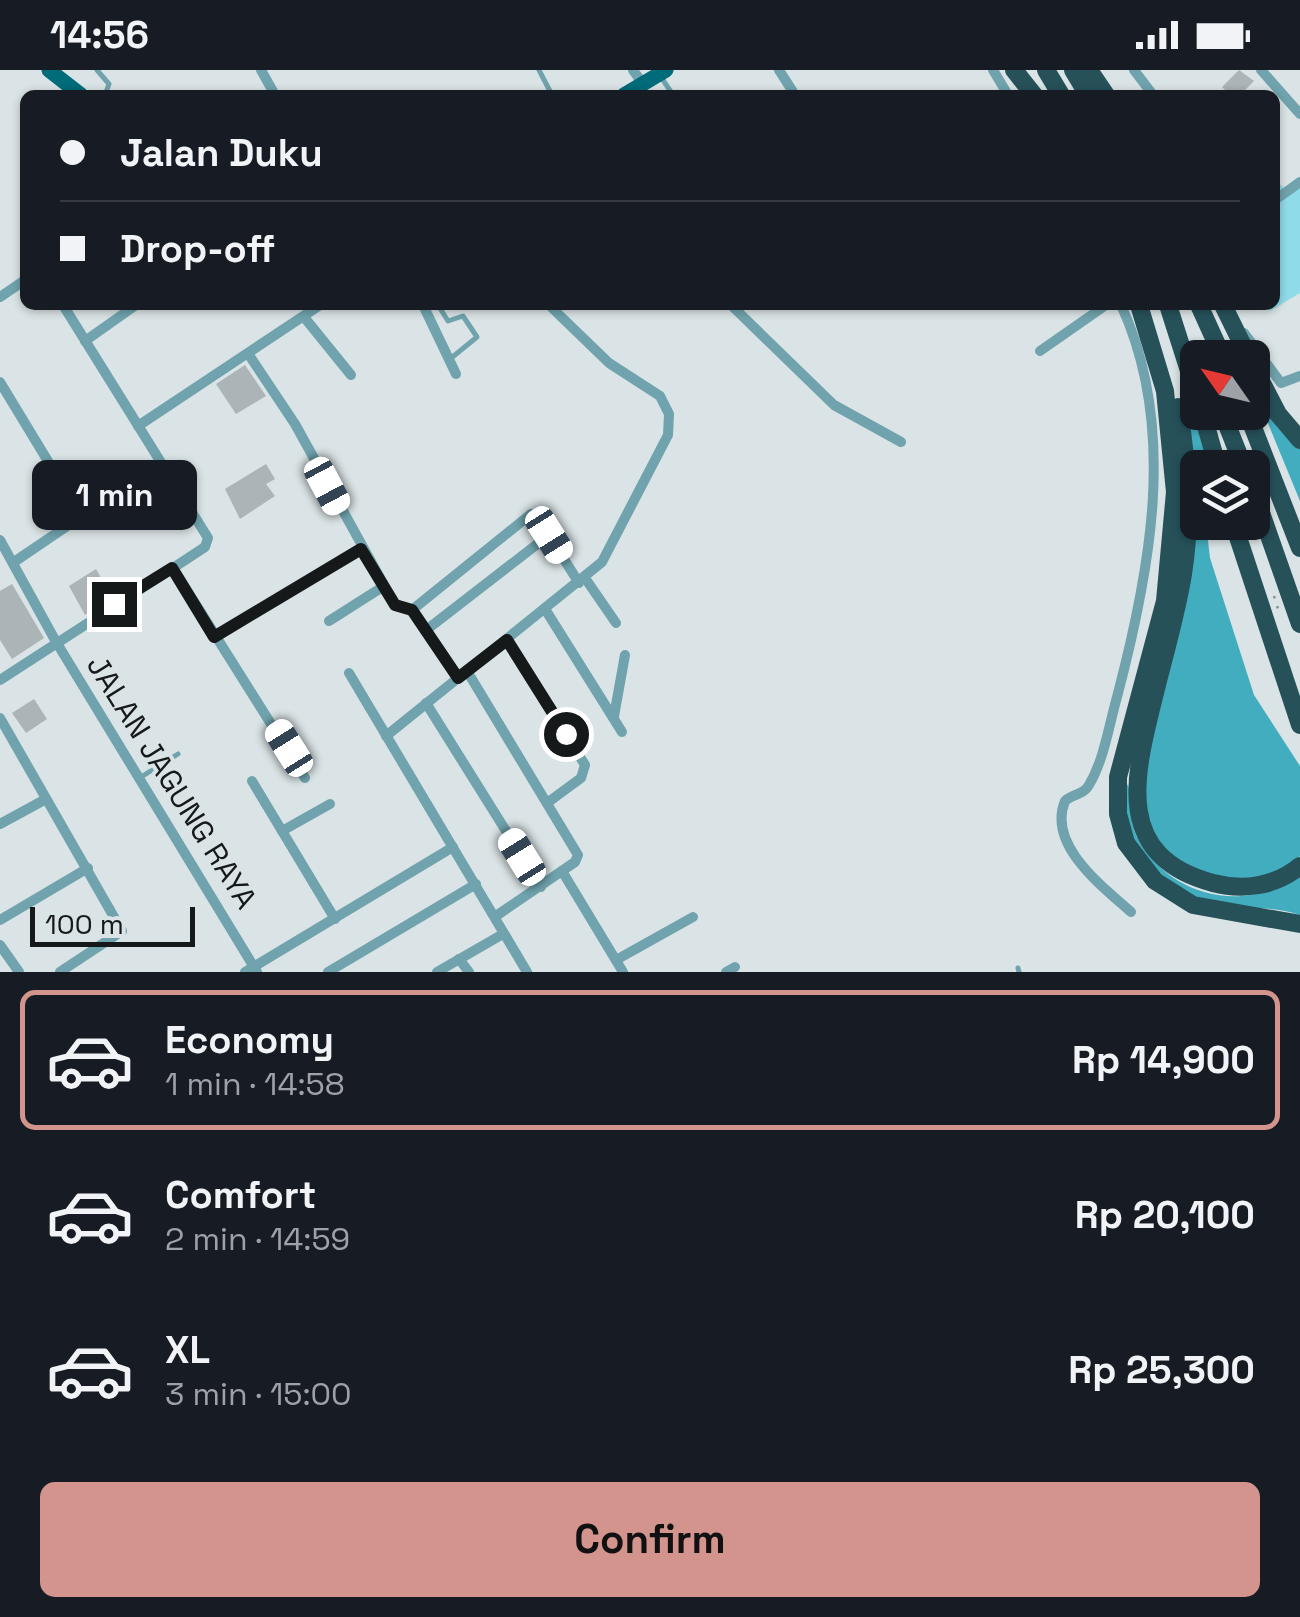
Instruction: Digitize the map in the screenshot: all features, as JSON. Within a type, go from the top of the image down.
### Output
[{"type":"highway","points":[[1014,70],[1030,90]]},
{"type":"highway","points":[[1141,310],[1165,391],[1175,492],[1165,601],[1118,777],[1118,814],[1126,843],[1154,881],[1192,905],[1300,924]]},
{"type":"highway","points":[[1151,310],[1178,409],[1188,525],[1177,603],[1135,776],[1137,814],[1150,840],[1166,859],[1211,882],[1266,884],[1300,866]]},
{"type":"highway","points":[[1171,310],[1180,340]]},
{"type":"highway","points":[[1173,310],[1188,340]]},
{"type":"highway","points":[[1201,310],[1216,340]]},
{"type":"highway","points":[[1226,310],[1240,340]]},
{"type":"highway","points":[[1270,398],[1300,440]]},
{"type":"highway","points":[[1254,430],[1300,548]]},
{"type":"highway","points":[[1270,539],[1300,624]]},
{"type":"highway","points":[[1239,540],[1300,725]]},
{"type":"main road","points":[[49,70],[75,90]]},
{"type":"main road","points":[[633,90],[663,72]]},
{"type":"street","points":[[633,70],[644,84]]},
{"type":"street","points":[[1134,70],[1149,90]]},
{"type":"street","points":[[1261,70],[1279,90]]},
{"type":"street","points":[[1280,91],[1300,114]]},
{"type":"street","points":[[0,680],[55,640],[205,547],[208,538],[67,310]]},
{"type":"street","points":[[86,341],[129,310]]},
{"type":"street","points":[[138,426],[313,310]]},
{"type":"street","points":[[426,310],[456,374]]},
{"type":"street","points":[[386,736],[582,580],[615,541],[670,424],[660,396],[609,363],[554,310]]},
{"type":"street","points":[[736,310],[834,406],[901,442]]},
{"type":"street","points":[[1040,352],[1099,310]]},
{"type":"street","points":[[1121,310],[1150,417],[1154,494],[1150,537],[1136,616],[1099,760],[1088,787],[1065,801],[1060,820],[1062,836],[1080,862],[1131,912]]},
{"type":"street","points":[[1234,310],[1274,378],[1288,384],[1300,376]]},
{"type":"street","points":[[304,317],[351,375]]},
{"type":"street","points":[[249,354],[295,424],[395,605],[412,610],[463,675],[578,854],[562,871],[496,916]]},
{"type":"street","points":[[0,382],[80,514]]},
{"type":"street","points":[[14,562],[160,462]]},
{"type":"street","points":[[412,610],[526,516],[538,518],[616,623]]},
{"type":"street","points":[[425,631],[549,535]]},
{"type":"street","name":"JALAN JAGUNG RAYA","points":[[0,540],[55,640],[141,777],[252,970]]},
{"type":"street","points":[[214,637],[361,549]]},
{"type":"street","points":[[172,568],[305,778]]},
{"type":"street","points":[[329,622],[384,586]]},
{"type":"street","points":[[545,609],[622,732]]},
{"type":"street","points":[[507,640],[585,765],[581,778],[547,803]]},
{"type":"street","points":[[614,716],[625,654]]},
{"type":"street","points":[[349,672],[527,972]]},
{"type":"street","points":[[426,703],[540,887]]},
{"type":"street","points":[[0,718],[122,931],[66,971]]},
{"type":"street","points":[[252,782],[335,919]]},
{"type":"street","points":[[0,824],[46,799]]},
{"type":"street","points":[[282,831],[330,804]]},
{"type":"street","points":[[252,970],[453,847]]},
{"type":"street","points":[[0,920],[88,868]]},
{"type":"street","points":[[562,871],[623,972]]},
{"type":"street","points":[[328,972],[476,884]]},
{"type":"street","points":[[616,960],[693,917]]},
{"type":"street","points":[[437,972],[503,934]]},
{"type":"street","points":[[0,945],[19,972]]},
{"type":"street","points":[[459,958],[468,972]]},
{"type":"lane","points":[[441,310],[448,321],[464,316],[477,337],[450,359]]},
{"type":"lane","points":[[141,777],[178,754]]},
{"type":"shaded area","points":[[1300,182],[1300,293],[1280,305],[1280,184],[1288,192]]},
{"type":"shaded area","points":[[1270,406],[1300,449],[1300,501],[1270,428]]},
{"type":"shaded area","points":[[1184,430],[1202,430],[1204,450],[1182,450]]},
{"type":"shaded area","points":[[1180,471],[1180,540],[1208,540],[1210,558],[1254,695],[1300,766],[1300,856],[1283,872],[1233,884],[1168,859],[1142,817]]},
{"type":"shaded area","points":[[1128,784],[1137,837],[1168,874],[1211,894],[1234,896],[1257,894],[1300,871],[1300,915],[1208,904],[1164,882],[1143,858],[1129,828],[1124,800]]},
{"type":"building","points":[[1239,70],[1254,81],[1245,90],[1222,87]]},
{"type":"building","points":[[245,365],[266,396],[236,414],[216,384]]},
{"type":"building","points":[[266,464],[275,479],[266,484],[275,496],[240,519],[225,489]]},
{"type":"building","points":[[96,569],[112,597],[85,615],[69,586]]},
{"type":"building","points":[[12,584],[44,638],[12,659],[0,640],[0,591]]},
{"type":"building","points":[[34,699],[47,719],[26,733],[12,713]]},
{"type":"route","points":[[114,604],[172,568],[214,637],[361,549],[395,605],[403,611],[412,610],[458,678],[507,640],[566,734]]}]
